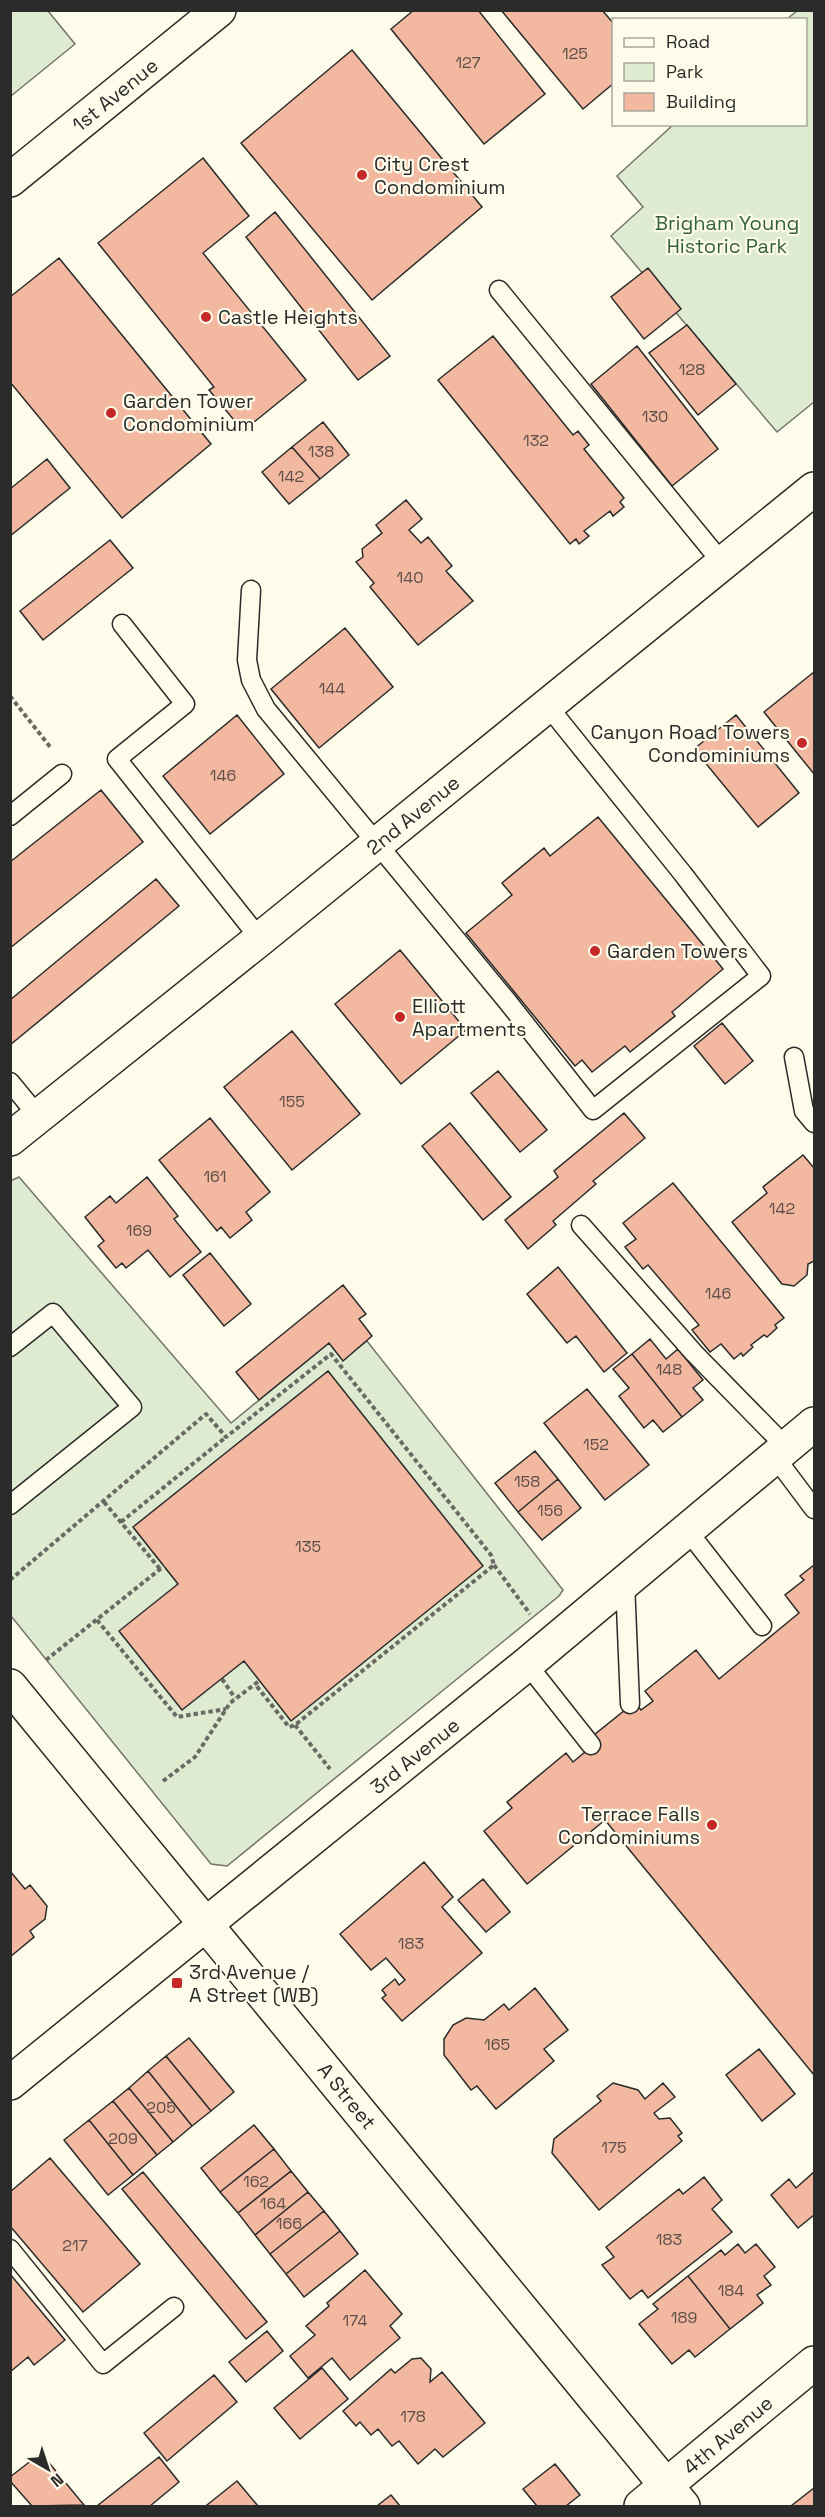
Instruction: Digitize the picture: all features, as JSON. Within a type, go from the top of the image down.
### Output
[{"type":"street","name":"1st Avenue","points":[[10,180],[219,10]]},
{"type":"street","name":"2nd Avenue","points":[[10,1139],[814,489]]},
{"type":"street","name":"3rd Avenue","points":[[10,2083],[208,1925],[527,1664],[814,1424]]},
{"type":"street","name":"A Street","points":[[10,1686],[675,2496]]},
{"type":"street","name":"4th Avenue","points":[[640,2506],[675,2496],[814,2363]]},
{"type":"lane","points":[[499,290],[723,564]]},
{"type":"lane","points":[[251,590],[247,660],[251,680],[266,709],[507,1001],[593,1110],[761,976],[683,874],[547,705]]},
{"type":"lane","points":[[122,624],[185,704],[117,759],[260,939]]},
{"type":"lane","points":[[10,816],[62,774]]},
{"type":"lane","points":[[794,1057],[804,1111],[814,1123]]},
{"type":"lane","points":[[10,1082],[38,1116]]},
{"type":"lane","points":[[581,1225],[780,1452],[814,1509]]},
{"type":"lane","points":[[10,1347],[53,1313],[132,1407],[10,1505]]},
{"type":"lane","points":[[687,1530],[762,1626]]},
{"type":"lane","points":[[624,1582],[630,1704]]},
{"type":"lane","points":[[527,1664],[591,1745]]},
{"type":"lane","points":[[10,2249],[103,2364],[174,2307]]},
{"type":"path","points":[[10,696],[52,749]]},
{"type":"path","points":[[121,1522],[331,1354],[491,1555],[494,1566],[532,1617]]},
{"type":"path","points":[[10,1580],[207,1414],[226,1437]]},
{"type":"path","points":[[46,1660],[162,1568],[104,1502]]},
{"type":"path","points":[[163,1781],[195,1756],[235,1698],[257,1682],[289,1727],[295,1725],[494,1566]]},
{"type":"path","points":[[97,1620],[177,1717],[226,1709]]},
{"type":"path","points":[[222,1679],[235,1698]]},
{"type":"path","points":[[295,1725],[330,1769]]},
{"type":"green space","points":[[11,10],[48,11],[75,44],[11,96]]},
{"type":"green space","name":"Brigham Young Historic Park","points":[[797,11],[814,11],[814,402],[777,432],[611,236],[643,207],[617,176],[672,126],[807,126],[807,18],[788,18]]},
{"type":"green space","points":[[19,1177],[231,1423],[329,1343],[343,1360],[367,1341],[563,1590],[559,1596],[227,1866],[211,1864],[11,1616],[10,1181]]},
{"type":"building","points":[[414,10],[478,10],[545,94],[484,144],[391,29]]},
{"type":"building","points":[[501,10],[602,10],[612,22],[612,85],[583,109]]},
{"type":"building","name":"City Crest Condominium","points":[[352,50],[482,207],[372,300],[241,143]]},
{"type":"building","name":"Castle Heights","points":[[203,158],[249,216],[203,253],[306,380],[243,431],[209,390],[214,387],[98,243]]},
{"type":"building","points":[[275,212],[390,356],[358,380],[246,237]]},
{"type":"building","name":"Garden Tower Condominium","points":[[59,258],[211,444],[122,518],[10,382],[10,297]]},
{"type":"building","points":[[648,268],[681,309],[644,339],[611,297]]},
{"type":"building","points":[[687,325],[736,384],[698,415],[649,353]]},
{"type":"building","points":[[493,336],[573,435],[578,431],[589,445],[584,449],[624,498],[620,502],[624,507],[613,516],[610,511],[584,531],[589,536],[579,544],[576,539],[570,544],[438,380]]},
{"type":"building","points":[[637,346],[718,449],[672,486],[591,384]]},
{"type":"building","points":[[323,422],[349,455],[320,479],[292,447]]},
{"type":"building","points":[[292,447],[320,479],[289,504],[262,472]]},
{"type":"building","points":[[47,459],[70,488],[10,536],[10,489]]},
{"type":"building","points":[[406,500],[422,519],[409,530],[421,543],[428,537],[452,566],[446,571],[473,601],[418,645],[370,587],[374,583],[356,562],[363,557],[362,549],[382,533],[376,525]]},
{"type":"building","points":[[110,540],[133,568],[43,640],[20,611]]},
{"type":"building","points":[[345,628],[393,687],[319,748],[271,689]]},
{"type":"building","name":"Canyon Road Towers Condominiums","points":[[814,672],[814,774],[764,712]]},
{"type":"building","points":[[237,715],[284,774],[210,834],[163,776]]},
{"type":"building","points":[[736,715],[799,793],[758,827],[694,749]]},
{"type":"building","points":[[101,790],[143,842],[10,948],[10,862]]},
{"type":"building","name":"Garden Towers","points":[[598,817],[723,969],[672,1012],[675,1016],[630,1052],[625,1046],[592,1072],[582,1060],[575,1066],[466,933],[512,895],[502,883],[544,848],[550,856]]},
{"type":"building","points":[[156,879],[179,906],[10,1045],[10,1000]]},
{"type":"building","name":"Elliott Apartments","points":[[400,950],[466,1030],[401,1084],[335,1004]]},
{"type":"building","points":[[722,1023],[753,1061],[725,1084],[694,1046]]},
{"type":"building","points":[[292,1031],[360,1114],[292,1170],[224,1087]]},
{"type":"building","points":[[498,1071],[547,1130],[520,1152],[471,1093]]},
{"type":"building","points":[[624,1113],[645,1138],[593,1181],[596,1184],[553,1221],[556,1225],[528,1249],[505,1220],[558,1177],[554,1171]]},
{"type":"building","points":[[210,1118],[270,1192],[246,1212],[252,1220],[230,1238],[221,1227],[217,1231],[159,1160]]},
{"type":"building","points":[[450,1123],[511,1197],[483,1220],[422,1146]]},
{"type":"building","points":[[803,1155],[814,1168],[814,1261],[808,1264],[807,1275],[794,1286],[782,1284],[732,1222],[767,1193],[763,1187]]},
{"type":"building","points":[[147,1177],[178,1216],[174,1219],[201,1252],[170,1277],[148,1250],[126,1268],[122,1263],[116,1268],[98,1246],[104,1241],[85,1217],[110,1196],[116,1203]]},
{"type":"building","points":[[673,1183],[784,1318],[775,1325],[777,1328],[767,1337],[764,1335],[751,1345],[753,1347],[743,1356],[741,1353],[734,1359],[721,1344],[710,1352],[692,1330],[699,1325],[648,1265],[643,1269],[625,1247],[636,1239],[623,1223]]},
{"type":"building","points":[[210,1253],[251,1304],[224,1326],[183,1275]]},
{"type":"building","points":[[558,1267],[627,1353],[604,1372],[576,1336],[567,1343],[527,1294]]},
{"type":"building","points":[[343,1285],[366,1314],[359,1319],[372,1336],[343,1361],[329,1343],[259,1400],[236,1372]]},
{"type":"building","points":[[650,1339],[666,1359],[678,1349],[703,1380],[693,1388],[703,1400],[682,1417],[632,1354]]},
{"type":"building","points":[[632,1354],[682,1417],[663,1432],[653,1420],[644,1428],[619,1396],[629,1388],[613,1369]]},
{"type":"building","points":[[328,1371],[483,1566],[291,1721],[244,1661],[182,1710],[119,1631],[178,1584],[133,1527]]},
{"type":"building","points":[[587,1389],[649,1465],[605,1500],[544,1423]]},
{"type":"building","points":[[535,1451],[558,1479],[518,1512],[495,1483]]},
{"type":"building","points":[[558,1479],[581,1508],[542,1540],[518,1512]]},
{"type":"building","name":"Terrace Falls Condominiums","points":[[814,1565],[814,2075],[605,1820],[527,1884],[484,1831],[512,1808],[507,1802],[566,1753],[573,1762],[598,1741],[594,1735],[635,1702],[641,1710],[653,1701],[645,1691],[696,1650],[719,1679],[799,1613],[785,1595],[804,1580],[800,1576]]},
{"type":"building","points":[[424,1862],[453,1897],[442,1907],[482,1953],[402,2021],[382,1998],[386,1995],[382,1990],[395,1979],[399,1985],[405,1980],[386,1958],[371,1970],[340,1934]]},
{"type":"building","points":[[10,1871],[25,1889],[30,1885],[47,1906],[45,1919],[30,1931],[34,1937],[10,1957]]},
{"type":"building","points":[[483,1879],[510,1912],[486,1932],[458,1900]]},
{"type":"building","points":[[535,1988],[568,2030],[544,2049],[554,2061],[496,2109],[477,2086],[471,2090],[444,2055],[444,2039],[453,2025],[466,2018],[484,2020],[504,2004],[509,2010]]},
{"type":"building","points":[[189,2038],[234,2092],[211,2111],[166,2056]]},
{"type":"building","points":[[759,2049],[795,2094],[762,2121],[726,2075]]},
{"type":"building","points":[[166,2056],[211,2111],[192,2126],[148,2071]]},
{"type":"building","points":[[148,2071],[192,2126],[173,2142],[129,2088]]},
{"type":"building","points":[[613,2083],[638,2090],[645,2099],[663,2083],[675,2097],[654,2113],[659,2119],[670,2118],[682,2133],[678,2136],[682,2141],[599,2210],[552,2153],[554,2139],[601,2101],[597,2096]]},
{"type":"building","points":[[129,2088],[173,2142],[157,2155],[113,2101]]},
{"type":"building","points":[[113,2101],[157,2155],[133,2175],[89,2120]]},
{"type":"building","points":[[89,2120],[133,2175],[108,2195],[64,2140]]},
{"type":"building","points":[[254,2125],[274,2149],[220,2192],[201,2168]]},
{"type":"building","points":[[274,2149],[291,2171],[238,2213],[220,2192]]},
{"type":"building","points":[[50,2158],[140,2264],[83,2312],[10,2226],[10,2192]]},
{"type":"building","points":[[291,2171],[308,2192],[255,2235],[238,2213]]},
{"type":"building","points":[[143,2172],[267,2322],[246,2339],[122,2189]]},
{"type":"building","points":[[814,2172],[814,2215],[798,2228],[771,2195],[789,2179],[796,2188]]},
{"type":"building","points":[[704,2177],[722,2200],[712,2209],[732,2232],[648,2298],[642,2290],[630,2299],[602,2265],[614,2257],[606,2247],[679,2189],[683,2194]]},
{"type":"building","points":[[308,2192],[324,2211],[270,2254],[255,2235]]},
{"type":"building","points":[[324,2211],[340,2231],[286,2274],[270,2254]]},
{"type":"building","points":[[340,2231],[358,2254],[304,2297],[286,2274]]},
{"type":"building","points":[[738,2244],[745,2253],[756,2244],[775,2267],[764,2276],[771,2285],[757,2295],[763,2303],[730,2329],[688,2276],[721,2250],[725,2255]]},
{"type":"building","points":[[365,2270],[402,2314],[390,2326],[400,2338],[350,2380],[332,2358],[308,2378],[290,2356],[315,2335],[306,2326],[329,2306],[327,2303]]},
{"type":"building","points":[[10,2274],[65,2340],[34,2365],[28,2357],[10,2372]]},
{"type":"building","points":[[688,2276],[730,2329],[695,2357],[689,2350],[672,2364],[639,2324],[658,2309],[653,2304]]},
{"type":"building","points":[[267,2331],[283,2351],[246,2382],[229,2362]]},
{"type":"building","points":[[421,2358],[431,2369],[430,2382],[442,2372],[485,2423],[443,2457],[435,2449],[418,2464],[399,2441],[392,2446],[378,2429],[371,2435],[360,2422],[356,2426],[343,2411],[391,2369],[395,2373],[412,2359]]},
{"type":"building","points":[[322,2368],[348,2399],[300,2439],[274,2408]]},
{"type":"building","points":[[214,2375],[237,2402],[167,2461],[144,2433]]},
{"type":"building","points":[[41,2453],[84,2505],[32,2506],[10,2481],[10,2477]]},
{"type":"building","points":[[159,2457],[179,2482],[150,2506],[97,2506]]},
{"type":"building","points":[[555,2464],[580,2495],[566,2506],[537,2506],[523,2489]]},
{"type":"building","points":[[237,2481],[258,2506],[207,2505]]},
{"type":"building","points":[[814,2488],[814,2506],[791,2506]]},
{"type":"building","points":[[391,2495],[400,2506],[377,2506]]},
{"type":"place","name":"City Crest Condominium","points":[[362,175]]},
{"type":"place","name":"Castle Heights","points":[[206,317]]},
{"type":"place","name":"Garden Tower Condominium","points":[[111,413]]},
{"type":"place","name":"Canyon Road Towers Condominiums","points":[[802,743]]},
{"type":"place","name":"Garden Towers","points":[[595,951]]},
{"type":"place","name":"Elliott Apartments","points":[[400,1017]]},
{"type":"place","name":"Terrace Falls Condominiums","points":[[712,1825]]},
{"type":"place","name":"3rd Avenue / A Street (WB)","points":[[177,1983]]}]
